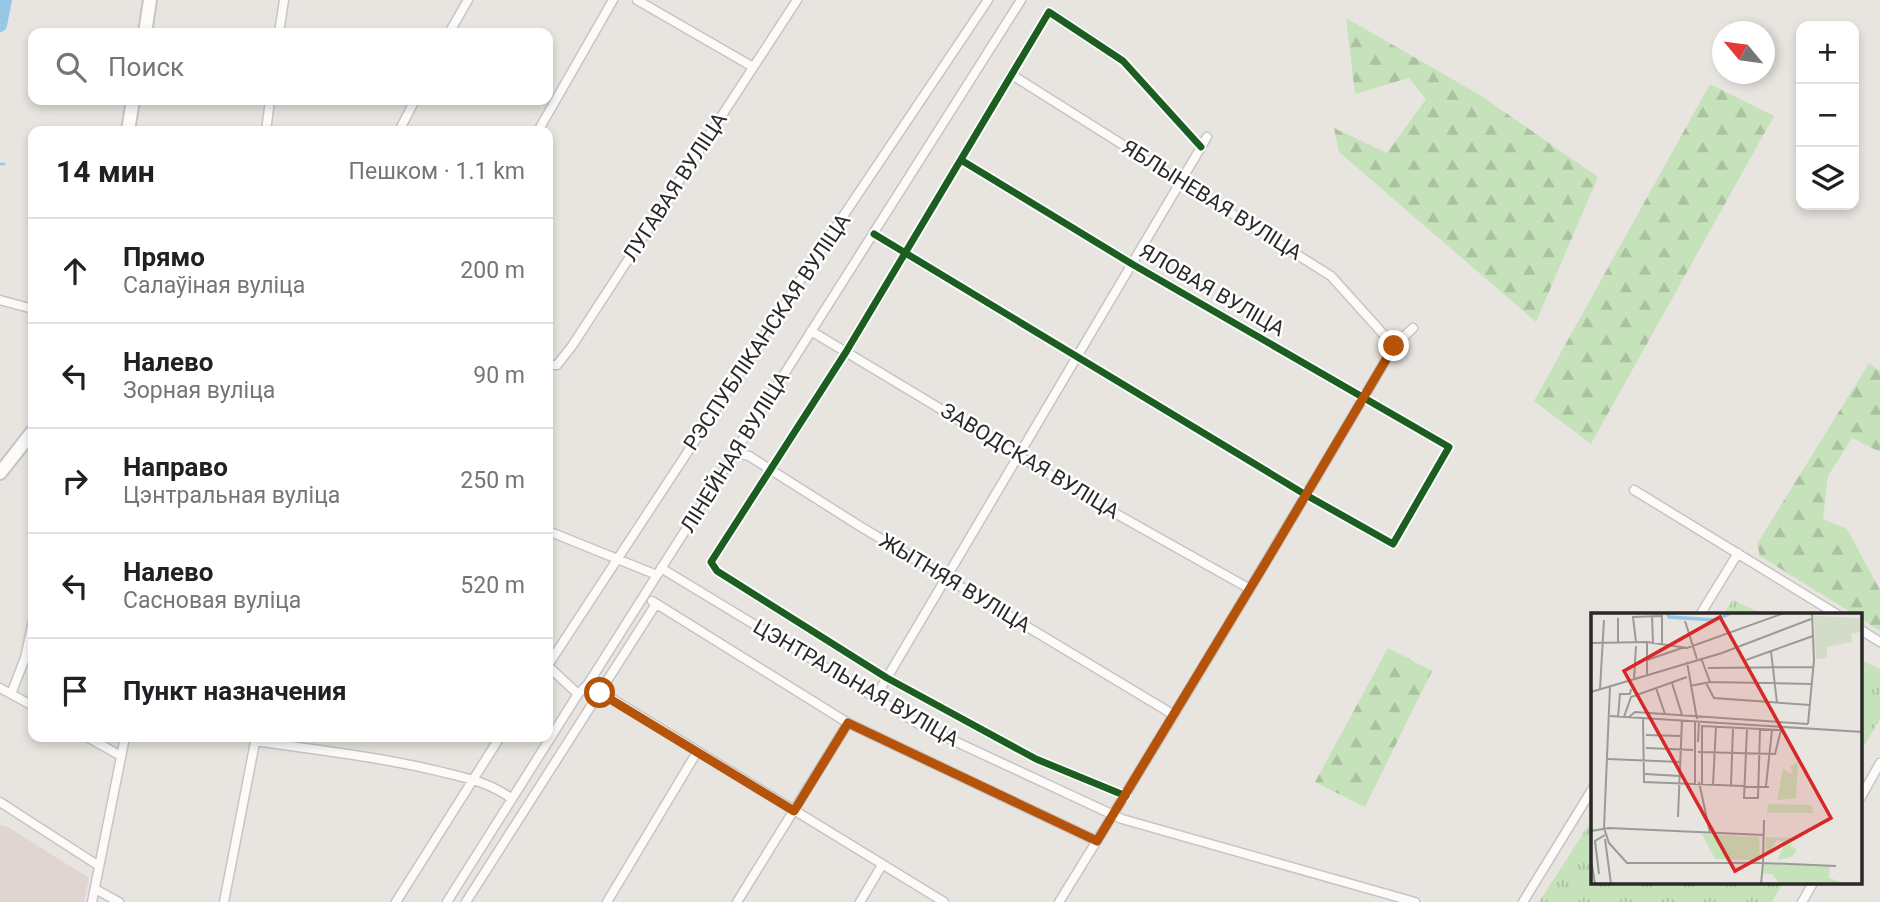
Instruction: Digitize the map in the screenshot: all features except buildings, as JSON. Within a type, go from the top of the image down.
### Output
[{"type":"main road","points":[[146,28],[150,0]]},
{"type":"main road","points":[[129,126],[132,105]]},
{"type":"main road","points":[[0,474],[28,438]]},
{"type":"street","points":[[280,28],[284,0]]},
{"type":"street","points":[[452,28],[468,0]]},
{"type":"street","points":[[553,105],[613,0]]},
{"type":"street","points":[[637,0],[753,67]]},
{"type":"street","name":"ЛУГАВАЯ ВУЛІЦА","points":[[553,365],[556,365],[579,336],[797,0]]},
{"type":"street","name":"РЭСПУБЛІКАНСКАЯ ВУЛІЦА","points":[[553,658],[805,273],[988,0]]},
{"type":"street","name":"ЛІНЕЙНАЯ ВУЛІЦА","points":[[553,734],[578,694],[588,684],[736,453],[1021,0]]},
{"type":"street","points":[[1126,796],[1036,759],[887,678],[717,571],[712,562],[846,352],[1049,12],[1123,61],[1201,147]]},
{"type":"street","name":"ЯБЛЫНЕВАЯ ВУЛІЦА","points":[[1012,75],[1331,276],[1394,346]]},
{"type":"street","points":[[267,126],[269,105]]},
{"type":"street","points":[[402,126],[412,105]]},
{"type":"street","points":[[541,126],[553,105]]},
{"type":"street","points":[[875,698],[1207,137]]},
{"type":"street","name":"ЯЛОВАЯ ВУЛІЦА","points":[[961,160],[1132,264],[1449,447],[1393,544],[1306,495]]},
{"type":"street","points":[[874,234],[1306,495]]},
{"type":"street","points":[[0,300],[28,308]]},
{"type":"street","points":[[1059,902],[1126,796],[1394,346],[1413,328]]},
{"type":"street","name":"ЗАВОДСКАЯ ВУЛІЦА","points":[[811,331],[1097,503],[1250,589]]},
{"type":"street","name":"ЖЫТНЯЯ ВУЛІЦА","points":[[736,453],[749,456],[1174,715]]},
{"type":"street","points":[[1634,491],[1835,613]]},
{"type":"street","name":"ЦЭНТРАЛЬНАЯ ВУЛІЦА","points":[[553,533],[659,572],[922,726],[1122,819],[1415,902]]},
{"type":"street","points":[[1701,613],[1738,553]]},
{"type":"street","name":"ЦЭНТРАЛЬНАЯ ВУЛІЦА","points":[[600,693],[654,603],[848,723],[1097,841]]},
{"type":"street","points":[[1862,630],[1880,642]]},
{"type":"street","points":[[11,694],[28,647]]},
{"type":"street","points":[[553,671],[578,694]]},
{"type":"street","points":[[588,684],[943,902]]},
{"type":"street","points":[[0,688],[28,703]]},
{"type":"street","points":[[466,902],[600,693]]},
{"type":"street","points":[[737,902],[848,723]]},
{"type":"street","points":[[96,742],[121,756]]},
{"type":"street","points":[[92,902],[124,742]]},
{"type":"street","points":[[224,902],[255,742]]},
{"type":"street","points":[[276,742],[388,759],[474,780],[498,788],[512,799]]},
{"type":"street","points":[[396,902],[496,742]]},
{"type":"street","name":"ЛІНЕЙНАЯ ВУЛІЦА","points":[[447,902],[548,742]]},
{"type":"street","points":[[607,902],[697,752]]},
{"type":"street","points":[[1862,795],[1880,763]]},
{"type":"street","points":[[1523,902],[1591,791]]},
{"type":"street","points":[[0,802],[99,866]]},
{"type":"street","points":[[860,902],[882,865]]},
{"type":"street","points":[[1802,902],[1812,884]]},
{"type":"street","points":[[95,889],[119,902]]},
{"type":"shaded area","points":[[0,825],[8,827],[89,878],[84,902],[0,902]]},
{"type":"green space","points":[[1346,18],[1480,95],[1598,177],[1536,322],[1339,152],[1334,128],[1387,153],[1426,99],[1409,78],[1355,94]]},
{"type":"green space","points":[[1710,84],[1774,116],[1591,444],[1534,401]]},
{"type":"green space","points":[[1869,363],[1880,371],[1880,452],[1852,438],[1828,476],[1823,519],[1847,529],[1880,590],[1880,631],[1862,620],[1862,613],[1852,613],[1760,556],[1757,544]]},
{"type":"green space","points":[[1733,600],[1760,613],[1724,613]]},
{"type":"green space","points":[[1388,648],[1432,671],[1365,807],[1315,782]]},
{"type":"green space","points":[[1862,660],[1880,669],[1880,719],[1862,749]]},
{"type":"green space","points":[[1591,821],[1591,884],[1782,884],[1772,902],[1539,902]]},
{"type":"waterway","points":[[0,25],[5,0]]},
{"type":"cycle path","points":[[1126,796],[1036,759],[887,678],[717,571],[711,562],[846,352],[1049,12],[1123,61],[1201,147]]},
{"type":"cycle path","points":[[874,234],[1306,495],[1393,544],[1449,447],[1132,264],[961,160]]},
{"type":"route","points":[[600,693],[794,811],[848,723],[1097,841],[1394,346]]}]
